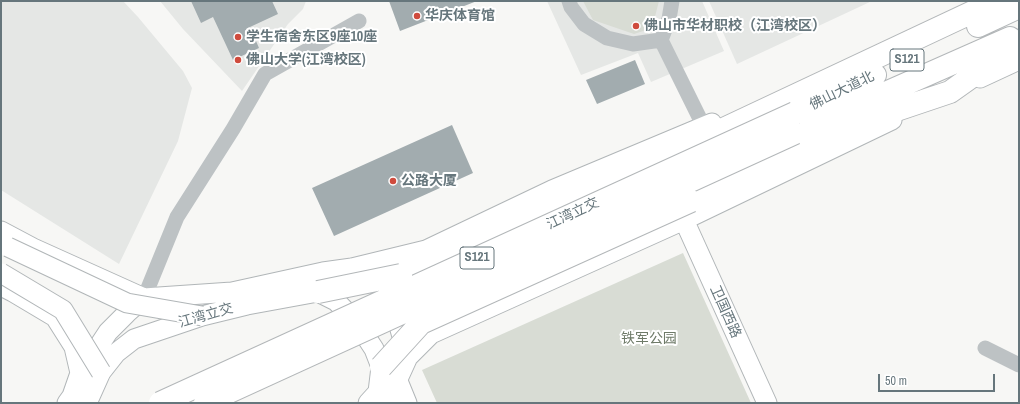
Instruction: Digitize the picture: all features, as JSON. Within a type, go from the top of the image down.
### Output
[{"type":"highway","points":[[318,292],[400,265],[606,182],[666,156],[996,1]]},
{"type":"highway","name":"佛山大道北","points":[[795,123],[1019,7]]},
{"type":"highway","name":"佛山大道北","points":[[795,123],[1019,34]]},
{"type":"highway","points":[[381,367],[430,327],[688,210],[846,126],[950,92],[1019,43]]},
{"type":"highway","name":"江湾立交","points":[[160,403],[795,123]]},
{"type":"highway","name":"S121","points":[[205,403],[795,123]]},
{"type":"highway","points":[[400,265],[389,290],[395,307],[405,319],[430,327]]},
{"type":"main road","points":[[3,241],[33,248],[144,298],[232,292],[323,272],[352,268],[400,265],[426,250],[552,190],[704,127],[976,1]]},
{"type":"main road","points":[[950,92],[1019,60]]},
{"type":"main road","name":"卫国西路","points":[[688,210],[767,403]]},
{"type":"main road","points":[[3,241],[127,303],[202,316]]},
{"type":"main road","points":[[352,268],[379,290],[399,326],[408,357]]},
{"type":"main road","points":[[1,273],[63,310],[101,372]]},
{"type":"main road","points":[[1,286],[14,292],[55,317],[74,347],[80,373]]},
{"type":"main road","points":[[318,292],[336,301],[357,323],[374,349],[381,367],[379,400]]},
{"type":"main road","name":"江湾立交","points":[[87,402],[101,372],[116,352],[134,339],[202,316],[247,305],[318,292]]},
{"type":"main road","points":[[67,403],[72,396],[80,373],[108,332],[144,298]]},
{"type":"main road","points":[[379,400],[398,381],[408,357],[431,334],[430,327]]},
{"type":"main road","points":[[398,381],[407,403]]},
{"type":"street","points":[[569,1],[571,7],[584,24],[607,38],[633,44],[661,40]]},
{"type":"street","points":[[672,1],[669,19],[661,40],[704,127]]},
{"type":"street","points":[[144,298],[177,217],[266,74],[359,21]]},
{"type":"street","points":[[985,348],[1019,365]]},
{"type":"shaded area","points":[[1,1],[123,1],[183,71],[192,88],[178,141],[119,264],[1,190]]},
{"type":"shaded area","name":"佛山大学(江湾校区)","points":[[160,1],[306,1],[303,9],[288,24],[242,91],[183,29]]},
{"type":"shaded area","name":"佛山市华材职校（江湾校区）","points":[[547,1],[702,1],[724,51],[651,82],[638,53],[581,75]]},
{"type":"shaded area","points":[[709,1],[872,1],[737,64]]},
{"type":"green space","points":[[583,1],[659,1],[652,28],[634,34],[593,20]]},
{"type":"green space","name":"铁军公园","points":[[683,253],[751,403],[437,403],[422,370]]},
{"type":"building","name":"学生宿舍东区9座10座","points":[[191,1],[272,1],[278,14],[250,27],[259,48],[233,60],[213,17],[201,23]]},
{"type":"building","name":"华庆体育馆","points":[[389,1],[477,1],[400,31]]},
{"type":"building","points":[[635,60],[645,84],[597,104],[586,80]]},
{"type":"building","name":"公路大厦","points":[[452,125],[473,173],[334,236],[312,188]]},
{"type":"place","name":"华庆体育馆","points":[[417,16]]},
{"type":"place","name":"佛山市华材职校（江湾校区）","points":[[636,26]]},
{"type":"place","name":"学生宿舍东区9座10座","points":[[238,37]]},
{"type":"place","name":"佛山大学(江湾校区)","points":[[238,60]]},
{"type":"place","name":"公路大厦","points":[[393,181]]}]
